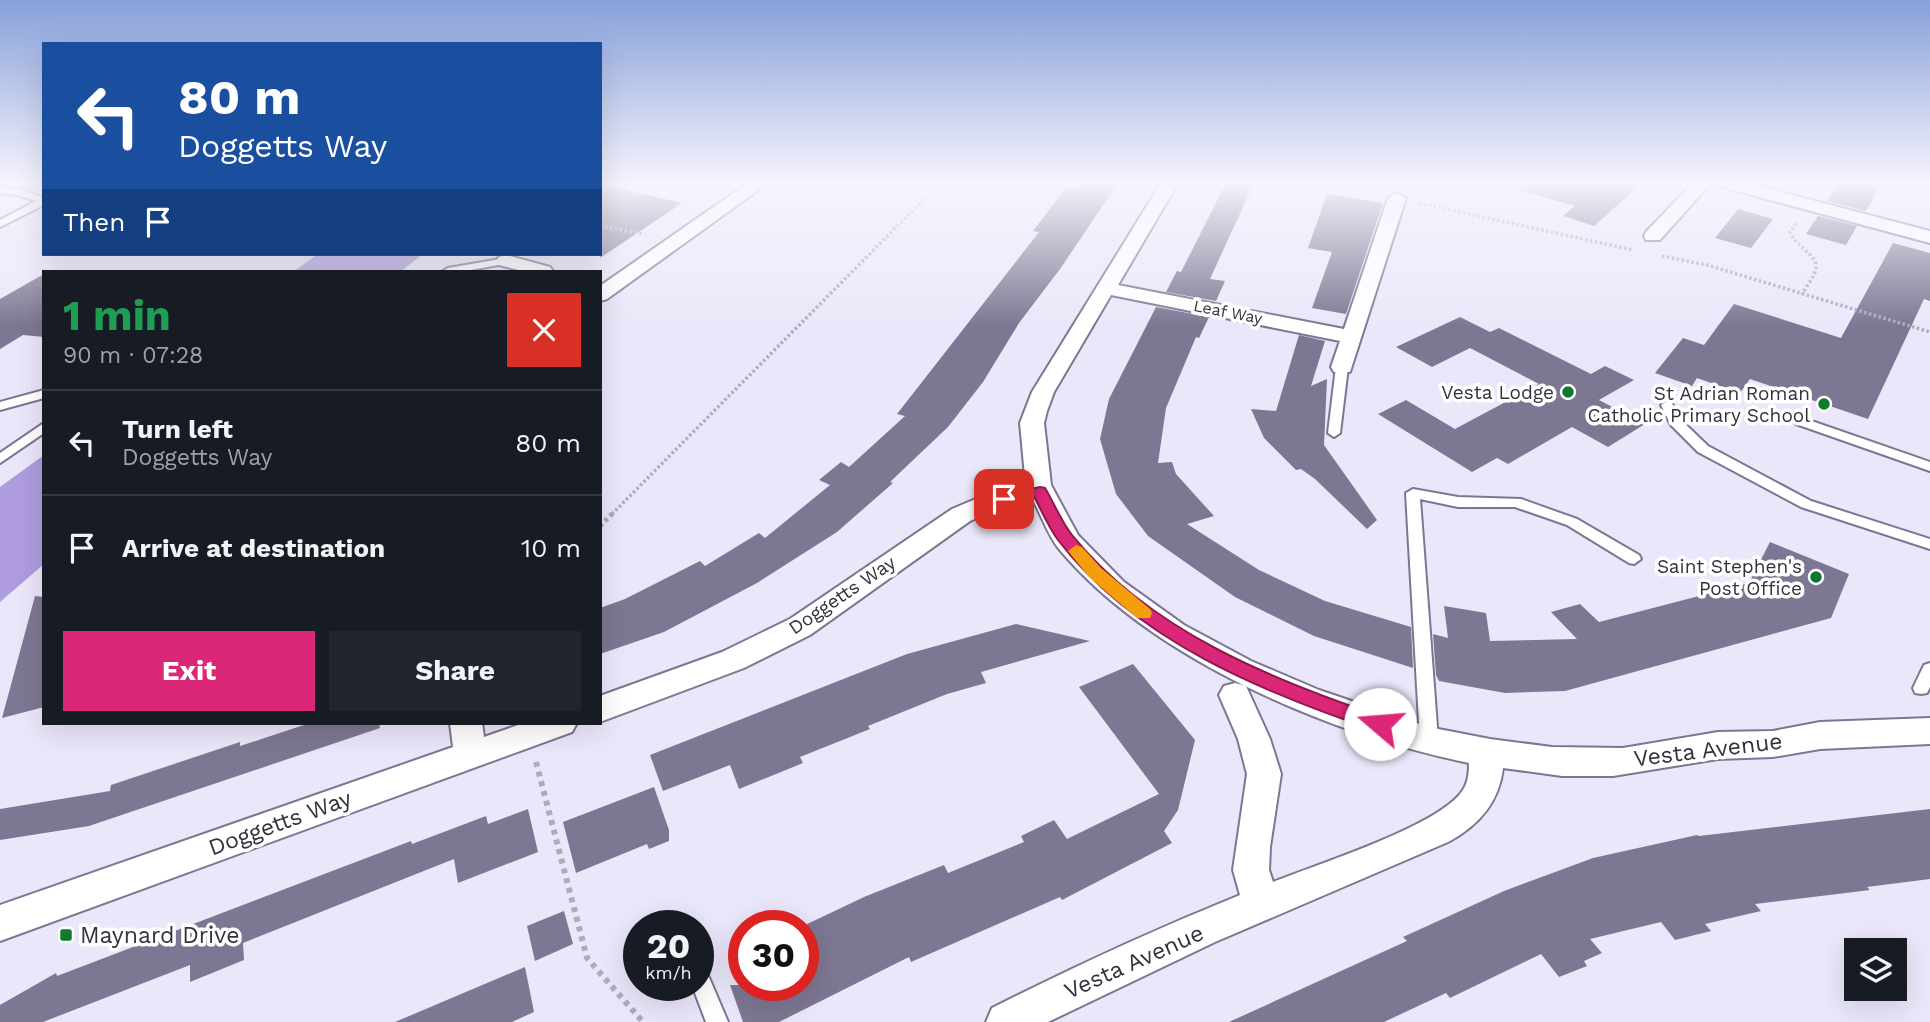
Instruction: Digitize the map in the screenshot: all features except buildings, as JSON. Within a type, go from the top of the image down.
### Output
[{"type":"street","points":[[604,289],[693,231]]},
{"type":"street","name":"Vesta Avenue","points":[[1139,231],[1043,392],[1032,420],[1031,444],[1040,492],[1063,535],[1095,572],[1148,617],[1214,655],[1310,700],[1429,740],[1486,752],[1554,761],[1630,761],[1729,744],[1776,744],[1803,737],[1930,731]]},
{"type":"street","points":[[1342,368],[1386,231]]},
{"type":"street","points":[[1648,244],[1660,231]]},
{"type":"street","points":[[1906,231],[1930,237]]},
{"type":"street","points":[[506,261],[539,270]]},
{"type":"street","name":"Leaf Way","points":[[1104,288],[1352,337]]},
{"type":"street","name":"Doggetts Way","points":[[602,708],[733,660],[800,627],[961,515],[987,504],[1040,492]]},
{"type":"street","points":[[1235,695],[1255,739],[1264,774],[1251,870],[1262,904]]},
{"type":"street","name":"Doggetts Way","points":[[0,923],[468,739],[545,728]]},
{"type":"street","name":"Vesta Avenue","points":[[1006,1022],[1262,904],[1394,851],[1443,827],[1468,810],[1483,788],[1487,771],[1486,752]]},
{"type":"lane","points":[[454,270],[506,261]]},
{"type":"lane","points":[[1334,433],[1342,368]]},
{"type":"lane","points":[[0,406],[42,395]]},
{"type":"lane","points":[[1667,405],[1675,422],[1703,449],[1806,504],[1930,544]]},
{"type":"lane","points":[[1800,421],[1930,467]]},
{"type":"lane","points":[[0,459],[42,428]]},
{"type":"lane","points":[[1429,740],[1413,493],[1458,502],[1516,502],[1572,522],[1634,559]]},
{"type":"lane","points":[[1922,688],[1930,669]]},
{"type":"lane","points":[[709,1001],[717,1022]]},
{"type":"path","points":[[627,231],[680,240]]},
{"type":"path","points":[[602,524],[891,231]]},
{"type":"path","points":[[1575,231],[1648,244]]},
{"type":"path","points":[[1791,231],[1791,239],[1815,261],[1816,270],[1802,294]]},
{"type":"path","points":[[1657,255],[1707,265],[1930,332]]},
{"type":"path","points":[[545,728],[587,958],[643,1022]]},
{"type":"shaded area","points":[[315,256],[420,256],[402,270],[295,270]]},
{"type":"shaded area","points":[[42,456],[42,566],[0,602],[0,487]]},
{"type":"slow traffic","points":[[1076,551],[1095,572],[1144,613]]},
{"type":"place","name":"Vesta Lodge","points":[[1568,392]]},
{"type":"place","name":"St Adrian Roman Catholic Primary School","points":[[1824,404]]},
{"type":"place","name":"Saint Stephen's Post Office","points":[[1816,577]]},
{"type":"place","name":"Maynard Drive","points":[[66,935]]},
{"type":"route","points":[[1004,499],[1040,492],[1063,535],[1095,572],[1148,617],[1249,673],[1310,700],[1380,724]]}]
